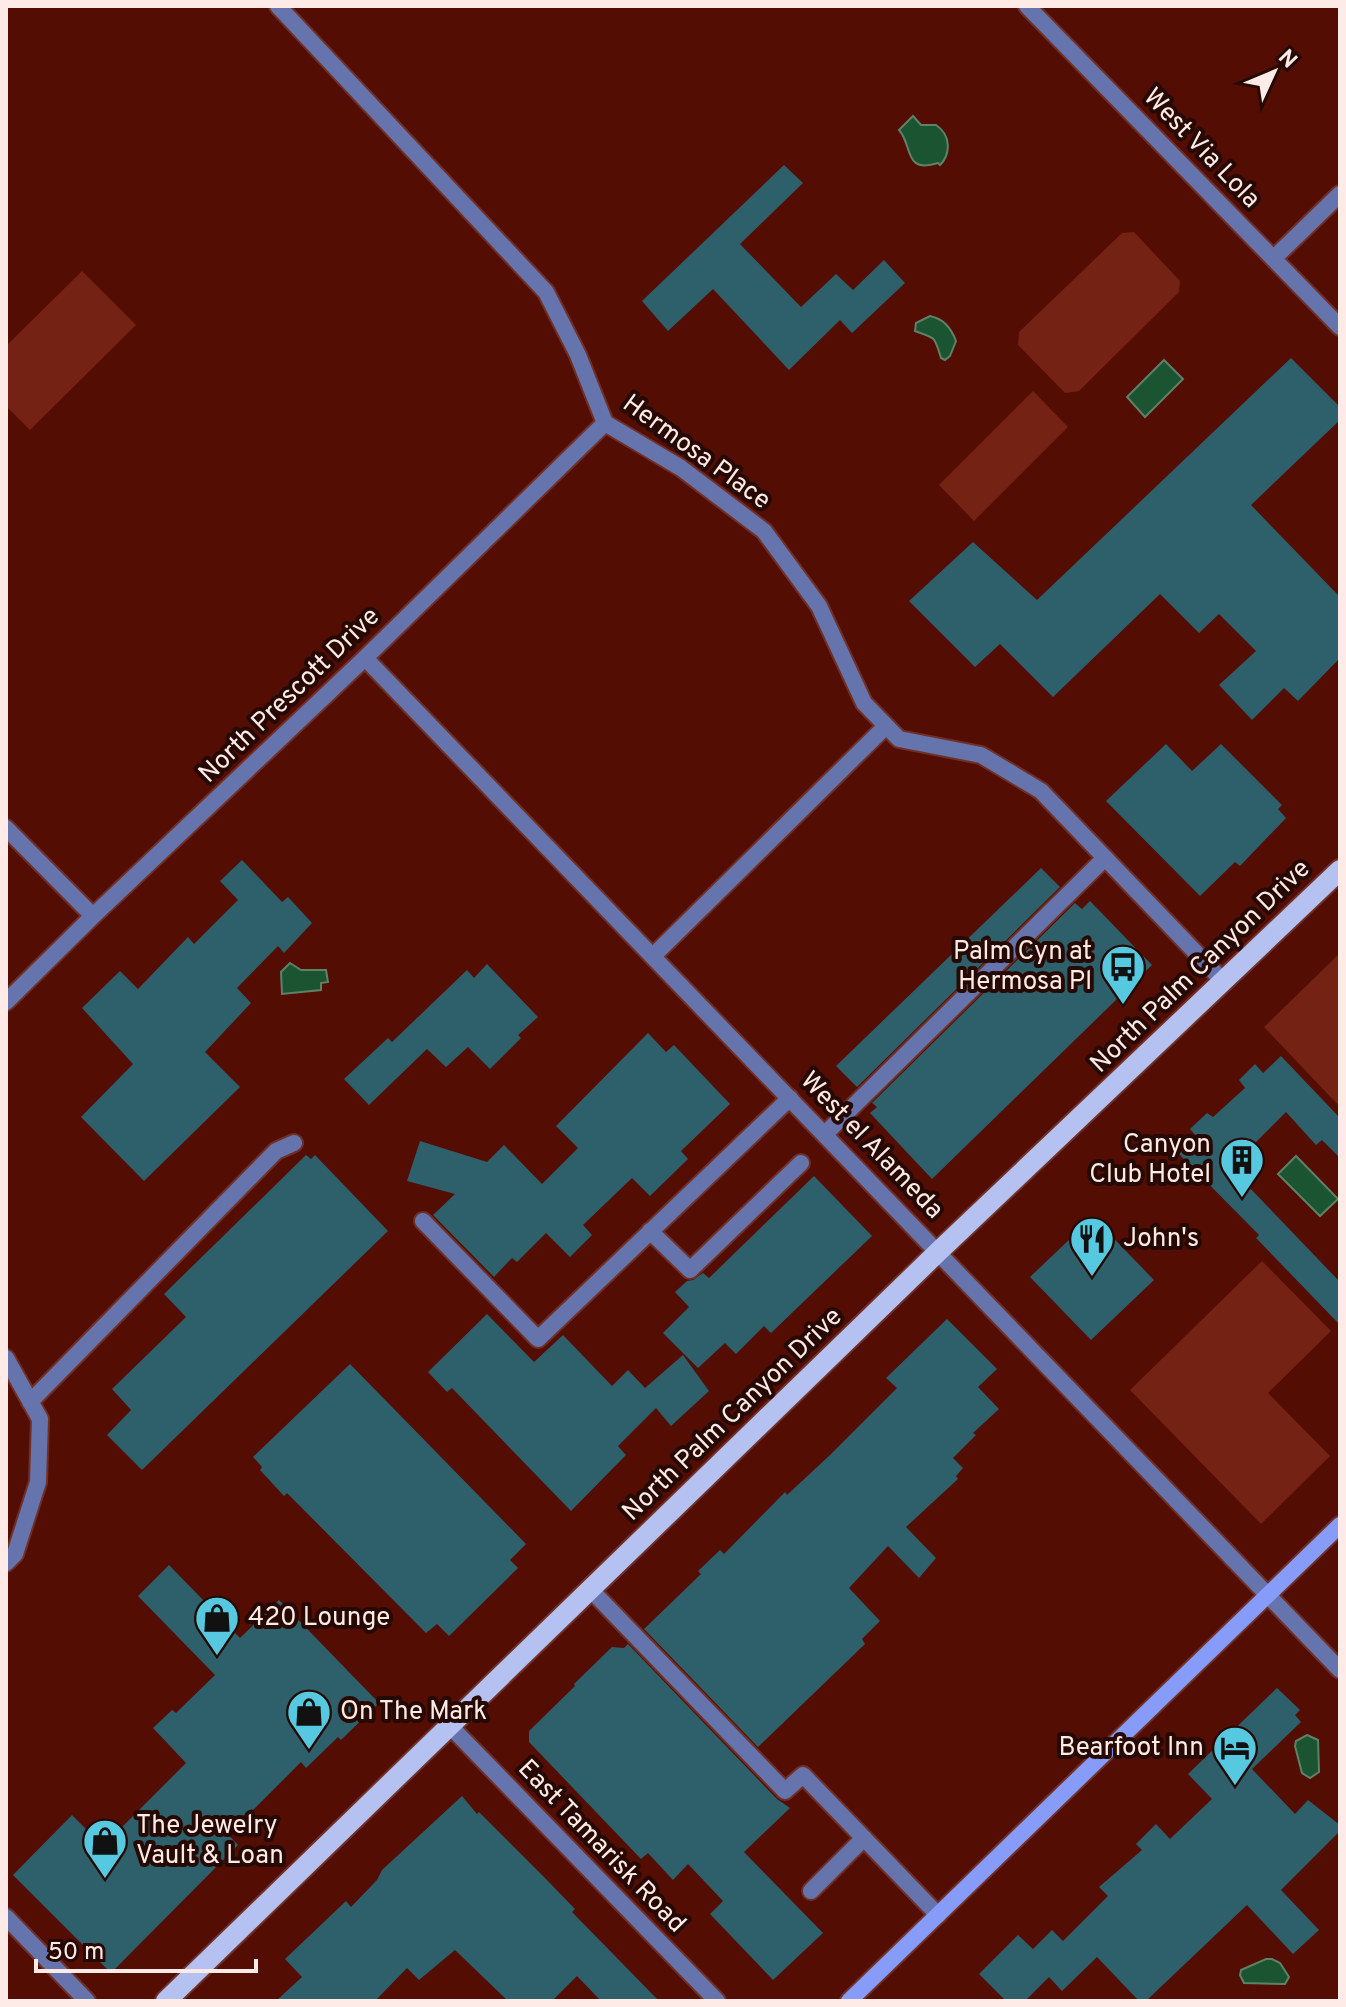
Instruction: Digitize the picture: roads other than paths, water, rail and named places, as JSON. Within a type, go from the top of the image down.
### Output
[{"type":"main road","name":"North Palm Canyon Drive","points":[[166,2001],[939,1251],[1340,870]]},
{"type":"main road","points":[[849,2001],[1340,1525]]},
{"type":"street","name":"Hermosa Place","points":[[278,6],[546,292],[578,355],[605,423],[681,468],[764,531],[819,606],[864,703],[886,726],[899,739],[981,755],[1041,791],[1224,982]]},
{"type":"street","name":"West Via Lola","points":[[1027,6],[1340,327]]},
{"type":"street","points":[[1274,258],[1340,194]]},
{"type":"street","name":"North Prescott Drive","points":[[6,1002],[605,423]]},
{"type":"street","name":"West el Alameda","points":[[365,658],[1340,1670]]},
{"type":"street","points":[[653,956],[886,726]]},
{"type":"street","points":[[6,828],[93,916]]},
{"type":"street","points":[[825,1134],[1105,858]]},
{"type":"street","points":[[423,1221],[538,1339],[790,1098]]},
{"type":"street","points":[[30,1402],[276,1151],[294,1143]]},
{"type":"street","points":[[650,1231],[690,1270],[801,1163]]},
{"type":"street","points":[[6,1358],[40,1419],[38,1482],[15,1554],[6,1563]]},
{"type":"street","points":[[591,1590],[785,1791],[803,1775],[938,1915]]},
{"type":"street","name":"East Tamarisk Road","points":[[450,1726],[717,2001]]},
{"type":"street","points":[[811,1891],[864,1838]]},
{"type":"street","points":[[6,1917],[87,2001]]},
{"type":"place","name":"Palm Cyn at Hermosa Pl","points":[[1123,1006]]},
{"type":"place","name":"Canyon Club Hotel","points":[[1242,1199]]},
{"type":"place","name":"John's","points":[[1092,1278]]},
{"type":"place","name":"420 Lounge","points":[[217,1657]]},
{"type":"place","name":"On The Mark","points":[[309,1751]]},
{"type":"place","name":"Bearfoot Inn","points":[[1235,1787]]},
{"type":"place","name":"The Jewelry Vault & Loan","points":[[105,1880]]}]
